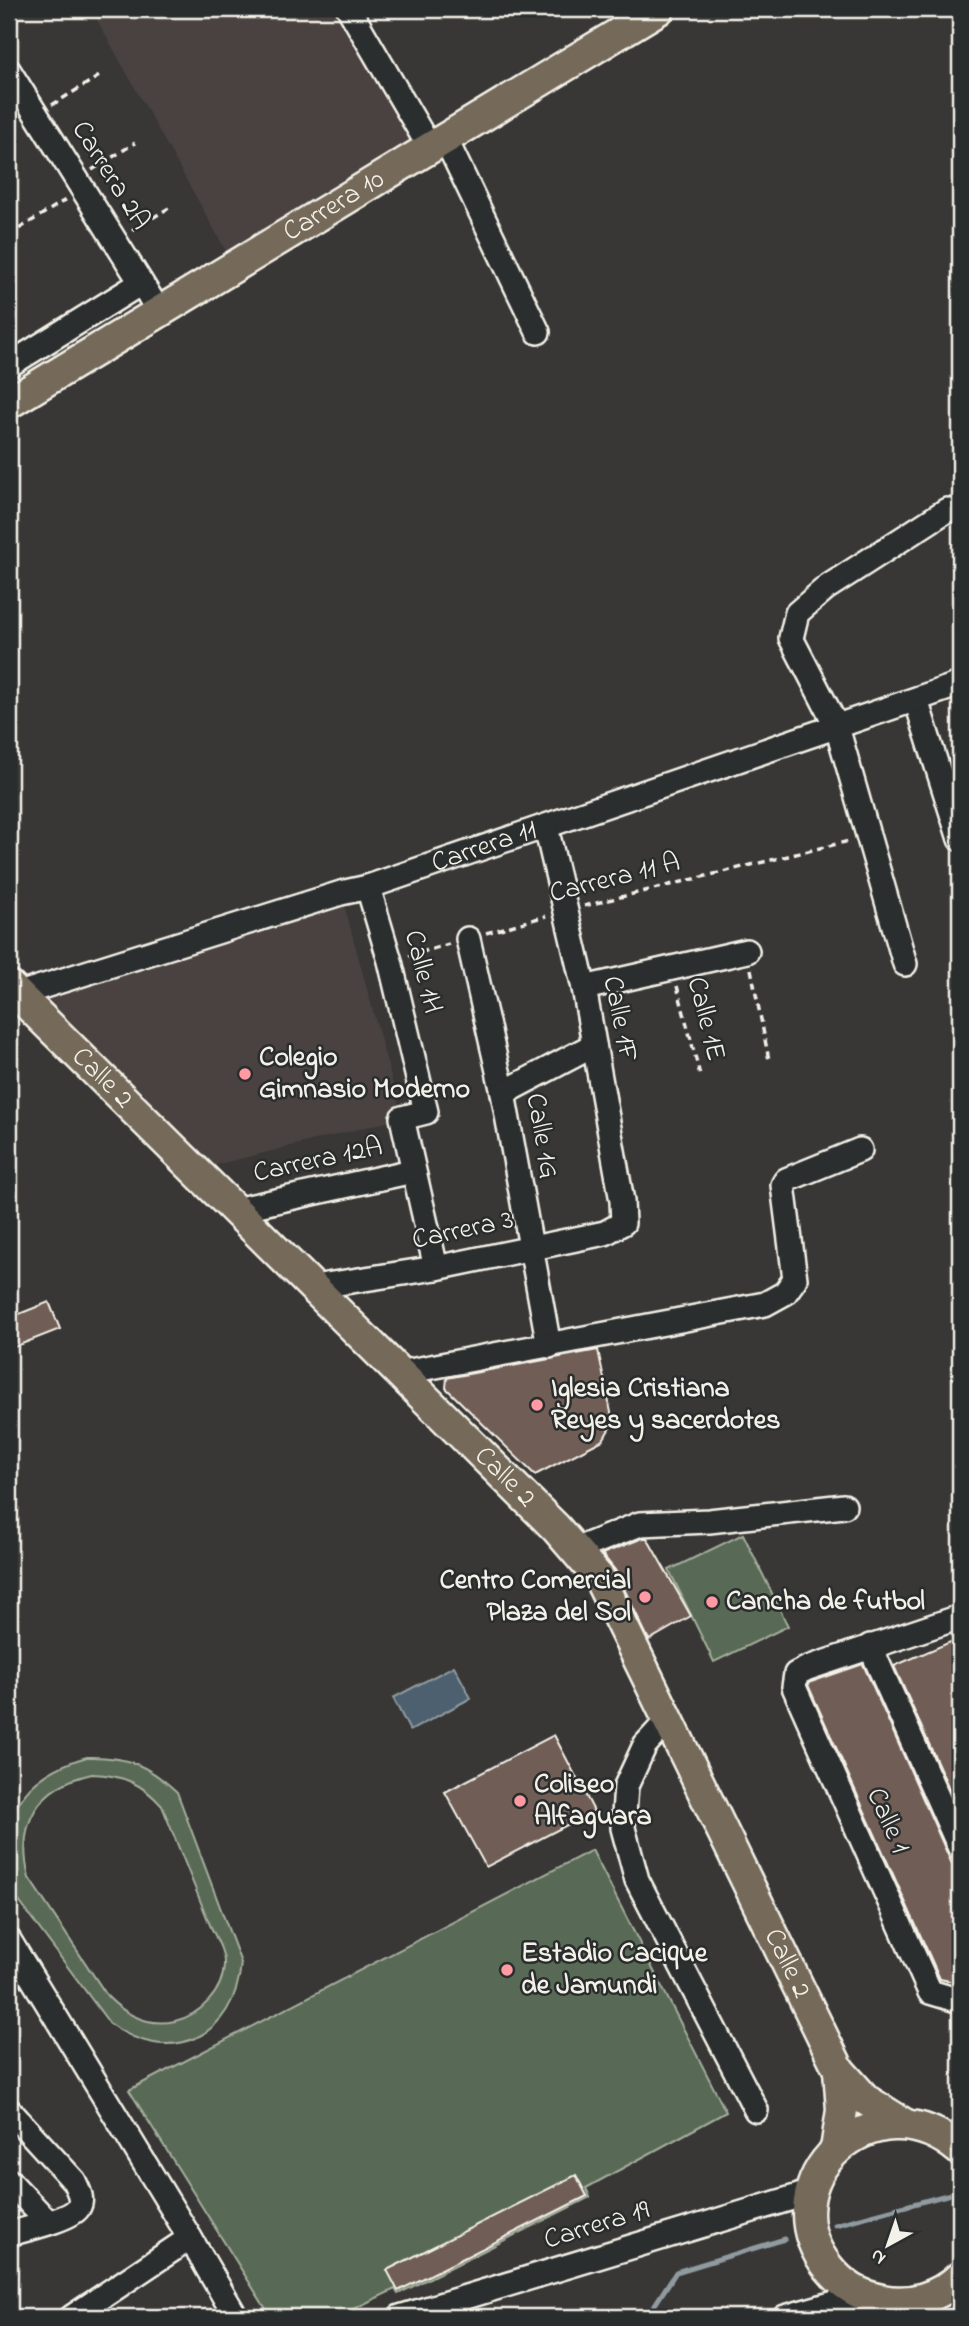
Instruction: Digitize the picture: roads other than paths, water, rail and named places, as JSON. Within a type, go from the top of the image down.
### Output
[{"type":"main road","name":"Carrera 10","points":[[9,404],[659,9]]},
{"type":"main road","name":"Calle 2","points":[[12,995],[313,1287],[555,1528],[599,1578],[839,2070],[866,2099],[906,2125]]},
{"type":"main road","name":"Calle 2","points":[[836,2150],[842,2110],[839,2070]]},
{"type":"main road","points":[[923,2317],[893,2302],[863,2295],[842,2282],[825,2263],[811,2229],[812,2192],[818,2175],[836,2150],[853,2136],[866,2130],[887,2125],[906,2125],[939,2135],[960,2149]]},
{"type":"main road","points":[[893,2302],[916,2301],[935,2295],[960,2277]]},
{"type":"street","points":[[349,9],[438,143],[538,332]]},
{"type":"street","name":"Carrera 2A","points":[[9,71],[160,313]]},
{"type":"street","points":[[9,365],[141,283]]},
{"type":"street","points":[[905,964],[837,727],[791,638],[797,613],[826,588],[947,510]]},
{"type":"street","name":"Carrera 11","points":[[12,995],[368,887],[960,684]]},
{"type":"street","points":[[915,700],[960,839]]},
{"type":"street","name":"Calle 1F","points":[[547,827],[584,988],[622,1200],[623,1223]]},
{"type":"street","name":"Calle 1H","points":[[368,887],[390,961],[426,1112],[402,1118],[413,1171]]},
{"type":"street","name":"Calle 1G","points":[[468,939],[503,1093],[549,1346]]},
{"type":"street","points":[[584,988],[747,951]]},
{"type":"street","points":[[503,1093],[594,1045]]},
{"type":"street","points":[[399,1373],[765,1304],[785,1293],[795,1279],[783,1185],[786,1180],[860,1150]]},
{"type":"street","points":[[413,1171],[436,1268]]},
{"type":"street","name":"Carrera 12A","points":[[235,1210],[413,1171]]},
{"type":"street","name":"Carrera 3","points":[[313,1287],[436,1268],[605,1233],[623,1223]]},
{"type":"street","points":[[575,1550],[640,1524],[709,1521],[844,1506]]},
{"type":"street","points":[[959,1621],[870,1646],[960,1848]]},
{"type":"street","name":"Calle 1","points":[[870,1646],[796,1674],[794,1687],[930,1992],[960,2001]]},
{"type":"street","points":[[669,1718],[645,1745],[626,1786],[623,1828],[637,1880],[756,2110]]},
{"type":"street","points":[[9,1940],[236,2317]]},
{"type":"street","points":[[9,2110],[74,2181],[81,2195],[80,2207],[71,2214],[9,2234]]},
{"type":"street","points":[[9,2181],[48,2221]]},
{"type":"street","name":"Carrera 19","points":[[400,2317],[812,2192]]},
{"type":"street","points":[[72,2317],[190,2238]]},
{"type":"street","points":[[785,2317],[863,2295]]},
{"type":"water","points":[[454,1666],[471,1698],[410,1731],[393,1698]]},
{"type":"waterway","points":[[835,2225],[958,2192]]},
{"type":"waterway","points":[[647,2317],[676,2272],[785,2239]]},
{"type":"place","name":"Colegio Gimnasio Moderno","points":[[245,1074]]},
{"type":"place","name":"Iglesia Cristiana Reyes y sacerdotes","points":[[537,1405]]},
{"type":"place","name":"Centro Comercial Plaza del Sol","points":[[645,1597]]},
{"type":"place","name":"Cancha de futbol","points":[[712,1602]]},
{"type":"place","name":"Coliseo Alfaguara","points":[[520,1801]]},
{"type":"place","name":"Estadio Cacique de Jamundi","points":[[507,1970]]}]
